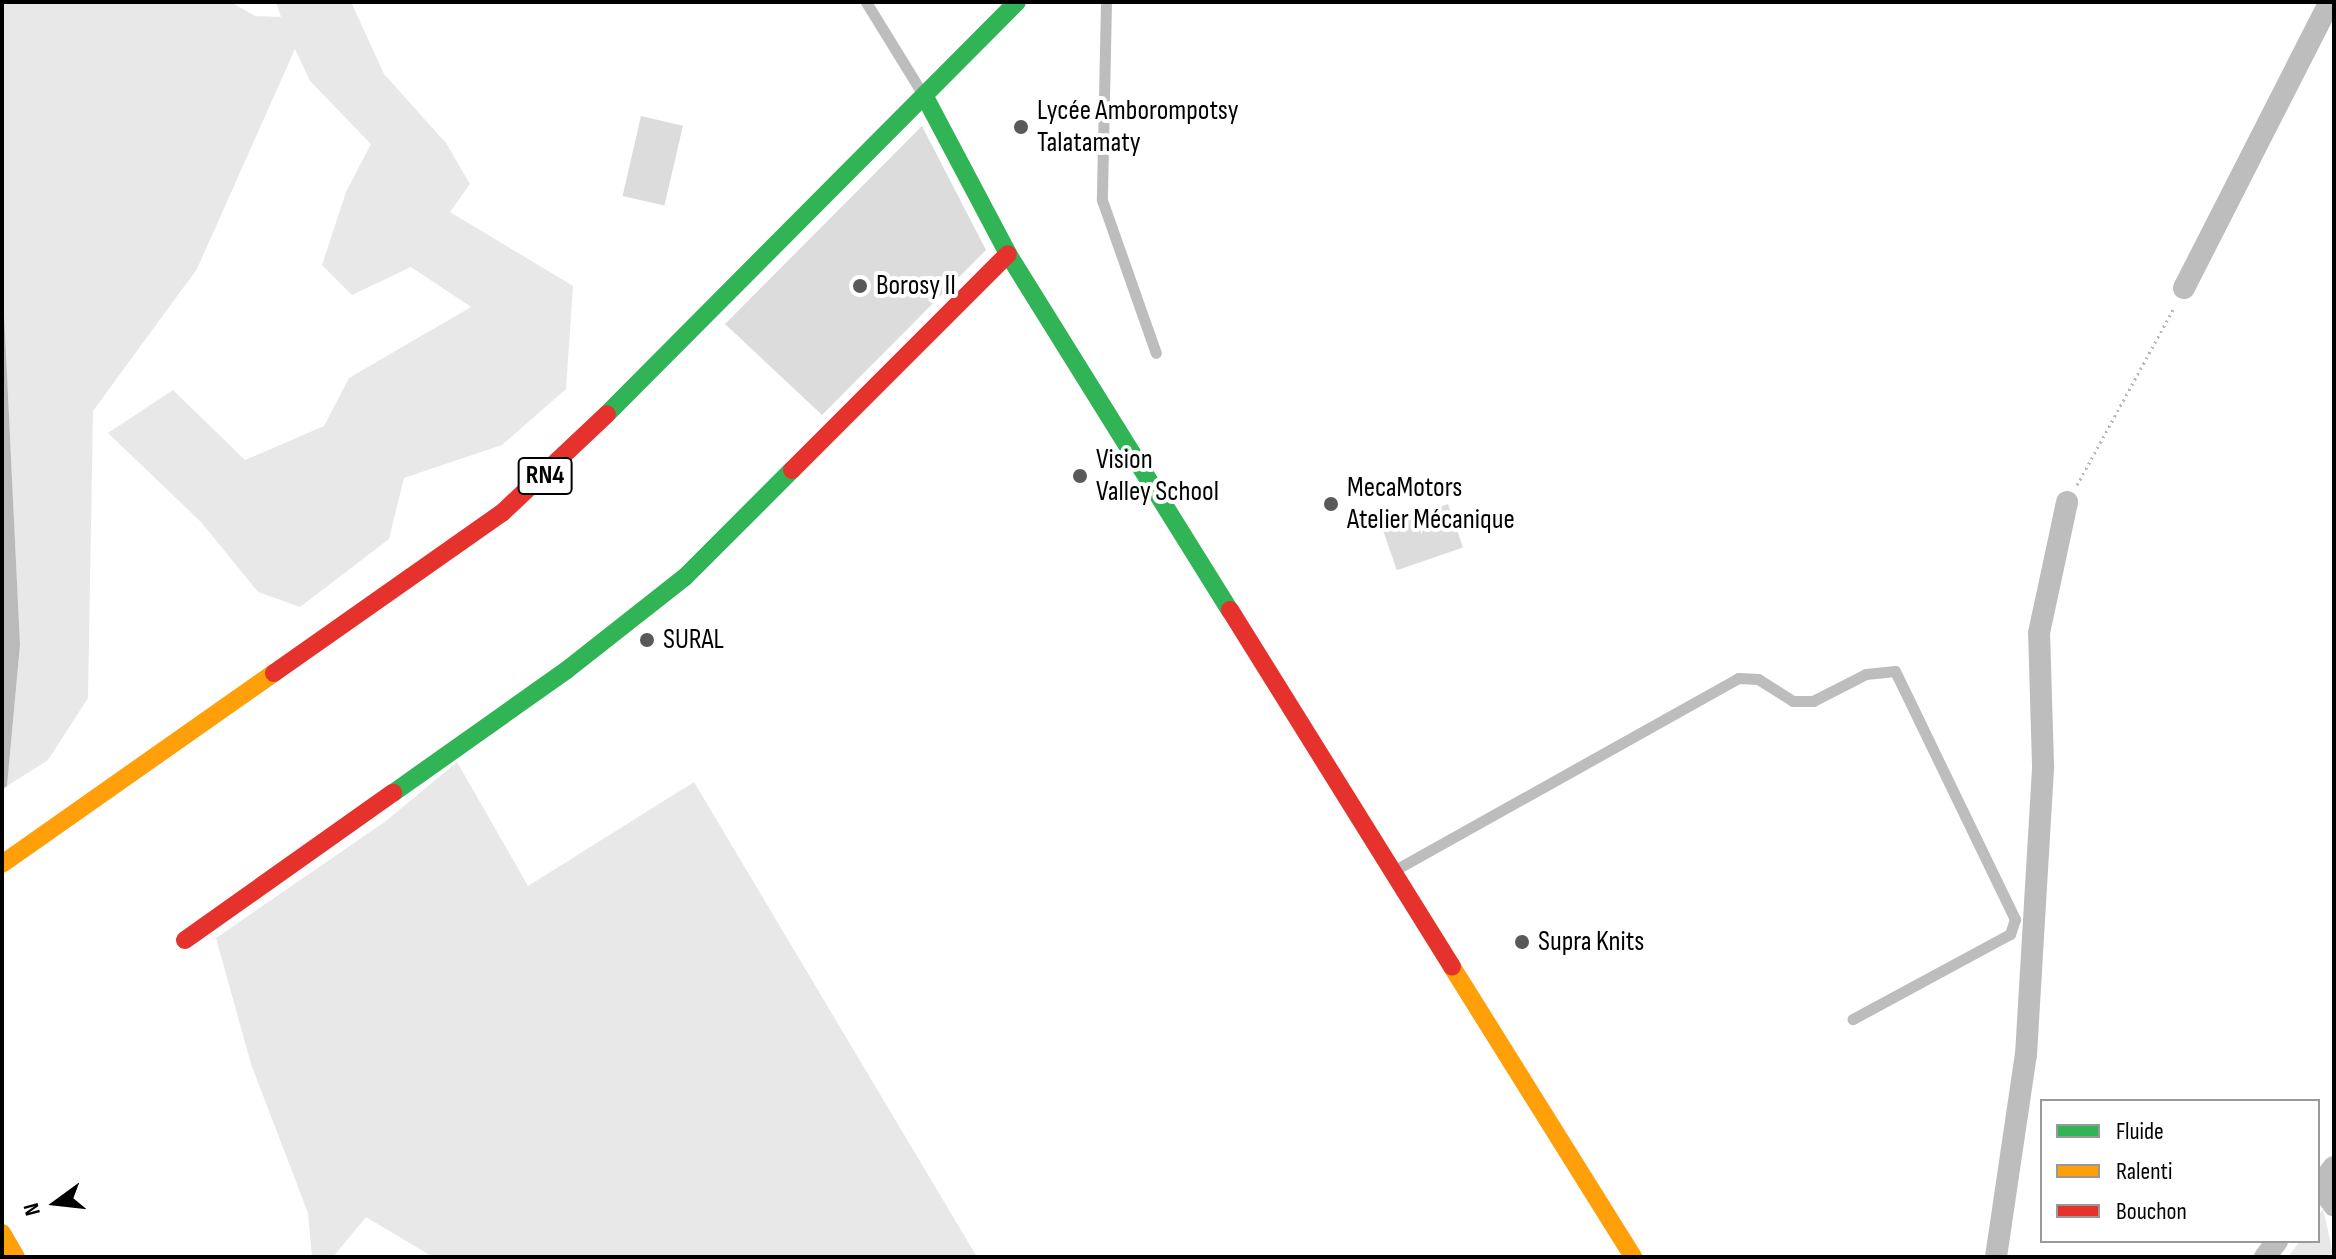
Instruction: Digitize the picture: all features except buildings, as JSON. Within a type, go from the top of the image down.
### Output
[{"type":"street","name":"RN4","points":[[2,864],[502,513],[550,472],[1017,2]]},
{"type":"street","points":[[2184,288],[2330,2]]},
{"type":"street","points":[[925,97],[951,138],[1008,254],[1633,1257]]},
{"type":"street","points":[[185,940],[568,669],[685,577],[1008,254]]},
{"type":"street","points":[[1996,1257],[2026,1055],[2043,765],[2039,633],[2067,502]]},
{"type":"street","points":[[2320,1186],[2334,1167]]},
{"type":"street","points":[[2320,1188],[2334,1205]]},
{"type":"street","points":[[2,1233],[16,1257]]},
{"type":"lane","points":[[866,2],[925,97]]},
{"type":"lane","points":[[1106,2],[1102,200],[1156,353]]},
{"type":"lane","points":[[1391,872],[1738,678],[1758,679],[1793,701],[1813,701],[1866,674],[1895,671],[2015,919],[2010,934],[1853,1019]]},
{"type":"path","points":[[2067,502],[2134,389],[2184,288]]},
{"type":"shaded area","points":[[2,2],[231,2],[255,16],[281,17],[276,2],[351,2],[384,74],[446,143],[470,184],[450,212],[573,286],[566,389],[502,445],[404,478],[389,539],[300,607],[258,592],[201,522],[108,433],[173,390],[245,460],[324,426],[349,378],[471,307],[411,267],[352,295],[322,265],[346,192],[371,144],[310,81],[295,49],[197,269],[93,411],[88,698],[48,760],[7,786],[20,645],[2,270]]},
{"type":"shaded area","points":[[2,270],[20,645],[7,786],[2,790]]},
{"type":"shaded area","points":[[457,762],[528,886],[694,782],[977,1257],[433,1257],[366,1217],[333,1257],[312,1257],[308,1213],[251,1064],[216,938],[386,821]]},
{"type":"shaded area","points":[[2323,1209],[2334,1257],[2288,1257],[2298,1243],[2320,1243],[2320,1213]]},
{"type":"traffic: fast","points":[[607,414],[1017,2]]},
{"type":"traffic: fast","points":[[925,97],[1008,254],[1230,610]]},
{"type":"traffic: fast","points":[[393,793],[568,669],[685,577],[792,470]]},
{"type":"traffic: slow","points":[[2,864],[274,673]]},
{"type":"traffic: slow","points":[[1452,967],[1633,1257]]},
{"type":"traffic: slow","points":[[2,1233],[16,1257]]},
{"type":"traffic: jam","points":[[792,470],[1008,254]]},
{"type":"traffic: jam","points":[[274,673],[502,513],[607,414]]},
{"type":"traffic: jam","points":[[1230,610],[1452,967]]},
{"type":"traffic: jam","points":[[185,940],[393,793]]},
{"type":"place","name":"Lycée Amborompotsy Talatamaty","points":[[1021,127]]},
{"type":"place","name":"Borosy II","points":[[860,286]]},
{"type":"place","name":"Vision Valley School","points":[[1080,476]]},
{"type":"place","name":"MecaMotors Atelier Mécanique","points":[[1331,504]]},
{"type":"place","name":"SURAL","points":[[647,640]]},
{"type":"place","name":"Supra Knits","points":[[1522,942]]}]
